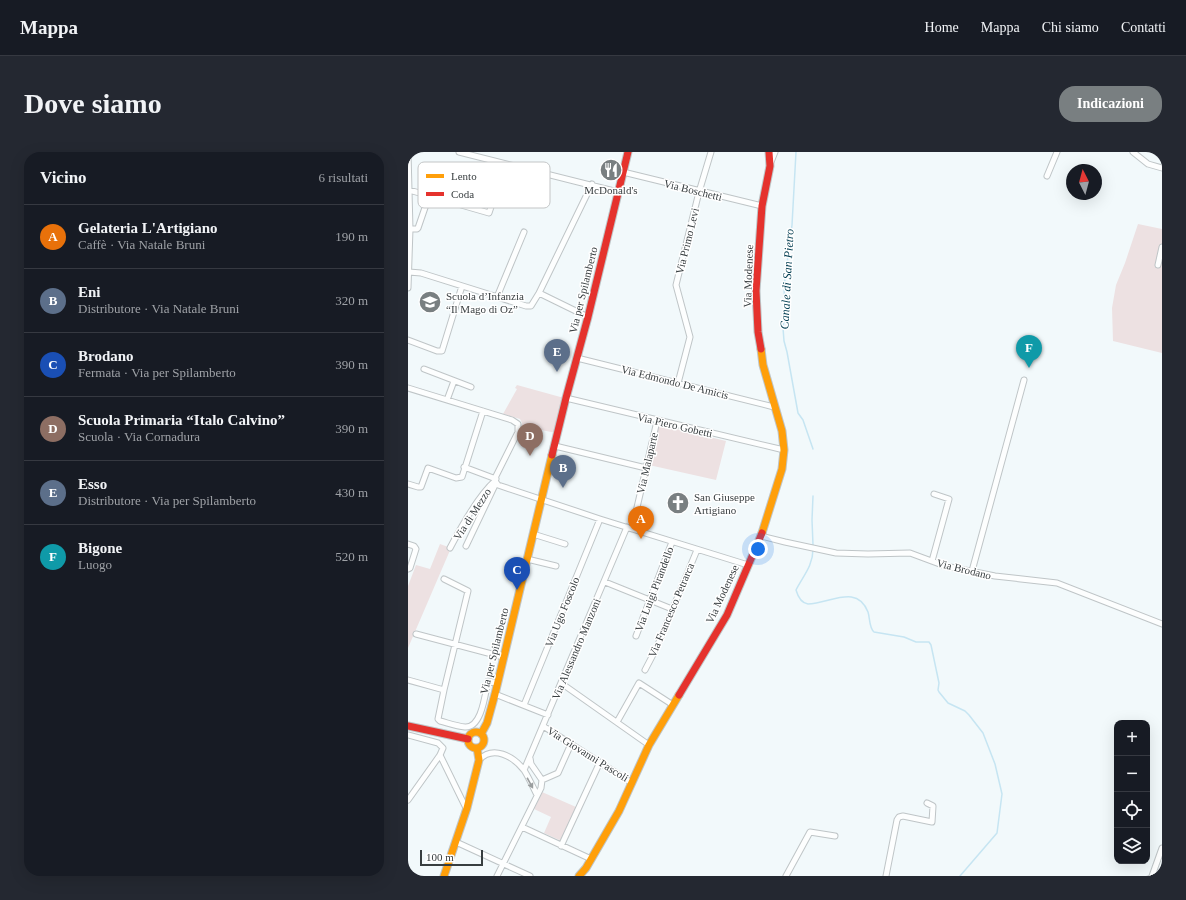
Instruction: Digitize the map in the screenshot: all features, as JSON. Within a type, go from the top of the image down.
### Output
[{"type":"main road","name":"Via per Spilamberto","points":[[444,876],[467,808],[479,760],[477,748],[482,745],[484,741],[481,734],[486,723],[504,657],[566,398],[588,317],[628,152]]},
{"type":"main road","name":"Via Modenese","points":[[579,876],[620,811],[649,745],[727,615],[761,536],[782,469],[784,450],[782,431],[763,365],[758,332],[756,291],[762,206],[770,166],[769,152]]},
{"type":"main road","points":[[408,726],[468,740]]},
{"type":"main road","points":[[468,740],[473,733],[476,732],[481,734]]},
{"type":"main road","points":[[468,740],[471,746],[477,748]]},
{"type":"street","points":[[408,152],[410,229],[408,288]]},
{"type":"street","points":[[459,152],[478,154],[508,162]]},
{"type":"street","name":"Via Primo Levi","points":[[678,383],[690,337],[676,285],[699,192],[711,152]]},
{"type":"street","points":[[770,166],[775,152]]},
{"type":"street","points":[[1048,176],[1057,152]]},
{"type":"street","points":[[1133,152],[1148,164],[1162,168]]},
{"type":"street","name":"Via Boschetti","points":[[623,172],[699,192],[762,206]]},
{"type":"street","points":[[550,173],[618,192]]},
{"type":"street","points":[[409,272],[421,273],[529,306],[532,304],[539,292],[592,184]]},
{"type":"street","points":[[409,190],[418,193]]},
{"type":"street","points":[[410,229],[417,229],[420,225],[425,208]]},
{"type":"street","points":[[471,208],[489,213],[491,208]]},
{"type":"street","points":[[496,297],[524,232]]},
{"type":"street","points":[[1158,265],[1162,247]]},
{"type":"street","points":[[408,340],[437,351],[442,351],[462,286]]},
{"type":"street","points":[[539,292],[588,317]]},
{"type":"street","name":"Via Edmondo De Amicis","points":[[577,358],[774,407]]},
{"type":"street","points":[[424,369],[470,387]]},
{"type":"street","points":[[972,571],[1024,380]]},
{"type":"street","points":[[447,400],[454,381]]},
{"type":"street","points":[[408,388],[512,420],[517,423],[519,427],[466,546]]},
{"type":"street","name":"Via Piero Gobetti","points":[[566,398],[657,421],[784,450]]},
{"type":"street","points":[[408,484],[421,487],[428,468],[456,478],[462,476],[483,411]]},
{"type":"street","name":"Via Malaparte","points":[[629,528],[646,468],[657,421]]},
{"type":"street","points":[[555,446],[646,468]]},
{"type":"street","points":[[464,468],[542,499],[600,519],[748,565]]},
{"type":"street","name":"Via di Mezzo","points":[[450,548],[475,507],[490,486],[496,481]]},
{"type":"street","points":[[932,561],[949,499],[934,494]]},
{"type":"street","name":"Via Ugo Foscolo","points":[[524,705],[600,519]]},
{"type":"street","name":"Via Alessandro Manzoni","points":[[524,770],[604,582],[629,528]]},
{"type":"street","points":[[533,534],[566,544]]},
{"type":"street","name":"Via Brodano","points":[[761,536],[836,553],[910,553],[945,566],[1019,580],[1057,583],[1162,624]]},
{"type":"street","name":"Via Luigi Pirandello","points":[[636,636],[672,542]]},
{"type":"street","points":[[408,544],[414,546],[416,549],[410,568],[408,569]]},
{"type":"street","name":"Via Francesco Petrarca","points":[[645,670],[656,649],[697,550]]},
{"type":"street","points":[[527,559],[556,566]]},
{"type":"street","points":[[444,579],[468,590],[438,719],[440,721],[466,727],[475,723],[479,718],[488,681],[497,683]]},
{"type":"street","points":[[604,582],[672,609]]},
{"type":"street","points":[[416,634],[504,657]]},
{"type":"street","points":[[408,680],[444,690]]},
{"type":"street","points":[[561,683],[649,745]]},
{"type":"street","points":[[617,722],[639,683],[673,705]]},
{"type":"street","points":[[494,694],[548,715]]},
{"type":"street","name":"Via Giovanni Pascoli","points":[[543,726],[632,782]]},
{"type":"street","points":[[408,735],[438,743],[443,748],[440,755],[408,800]]},
{"type":"street","points":[[542,780],[558,773],[571,744]]},
{"type":"street","points":[[479,760],[484,755],[494,752],[509,757],[524,770],[537,795]]},
{"type":"street","points":[[440,755],[467,808]]},
{"type":"street","points":[[497,876],[541,788],[542,780],[531,764],[530,757]]},
{"type":"street","points":[[561,846],[600,762]]},
{"type":"street","points":[[886,876],[898,819],[903,816],[932,822],[934,806],[927,803]]},
{"type":"street","points":[[522,827],[591,859]]},
{"type":"street","points":[[786,876],[810,832],[835,836]]},
{"type":"street","points":[[456,842],[530,876]]},
{"type":"street","points":[[1152,876],[1162,848]]},
{"type":"shaded area","points":[[1138,224],[1162,229],[1162,353],[1113,341],[1112,308],[1116,285]]},
{"type":"shaded area","points":[[517,385],[564,398],[556,433],[522,426],[520,419],[503,414],[517,389],[515,388]]},
{"type":"shaded area","points":[[660,425],[726,441],[716,480],[649,465],[658,426]]},
{"type":"shaded area","points":[[440,544],[451,548],[408,648],[408,586],[416,565],[430,569]]},
{"type":"shaded area","points":[[542,792],[576,807],[562,839],[559,840],[544,833],[551,817],[534,809]]},
{"type":"waterway","name":"Canale di San Pietro","points":[[796,152],[792,225],[784,287],[785,311],[783,328],[784,341],[798,413],[803,420],[813,449]]},
{"type":"waterway","name":"Canale di San Pietro","points":[[813,496],[813,545]]},
{"type":"waterway","name":"Canale di San Pietro","points":[[813,549],[813,555],[807,571],[796,590],[802,601],[808,604],[842,597],[857,599],[863,604],[868,612],[870,625],[874,632],[904,637],[916,642],[929,642],[931,645],[939,683],[939,692],[948,703],[965,711],[983,733],[995,764],[1002,794],[997,833],[960,876]]},
{"type":"traffic: slow","points":[[761,349],[763,365],[782,431],[784,450],[782,469],[762,533]]},
{"type":"traffic: slow","points":[[481,734],[487,723],[495,694],[552,455]]},
{"type":"traffic: slow","points":[[579,876],[586,868],[619,811],[649,745],[679,695]]},
{"type":"traffic: slow","points":[[476,732],[483,737],[484,740],[479,747],[476,748],[469,743],[468,740],[473,733],[476,732]]},
{"type":"traffic: slow","points":[[444,876],[467,808],[479,760],[477,748]]},
{"type":"traffic: jam","points":[[552,455],[588,317],[628,152]]},
{"type":"traffic: jam","points":[[761,349],[758,332],[756,291],[762,206],[770,166],[769,152]]},
{"type":"traffic: jam","points":[[679,695],[727,615],[762,533]]},
{"type":"traffic: jam","points":[[408,726],[468,739]]},
{"type":"place","name":"McDonald's","points":[[611,170]]},
{"type":"place","name":"Scuola d’Infanzia “Il Mago di Oz”","points":[[430,302]]},
{"type":"place","name":"Bigone","points":[[1029,368]]},
{"type":"place","name":"Esso","points":[[557,372]]},
{"type":"place","name":"Scuola Primaria “Italo Calvino”","points":[[530,456]]},
{"type":"place","name":"Eni","points":[[563,488]]},
{"type":"place","name":"San Giuseppe Artigiano","points":[[678,503]]},
{"type":"place","name":"Gelateria L'Artigiano","points":[[641,539]]},
{"type":"place","name":"Brodano","points":[[517,590]]}]
